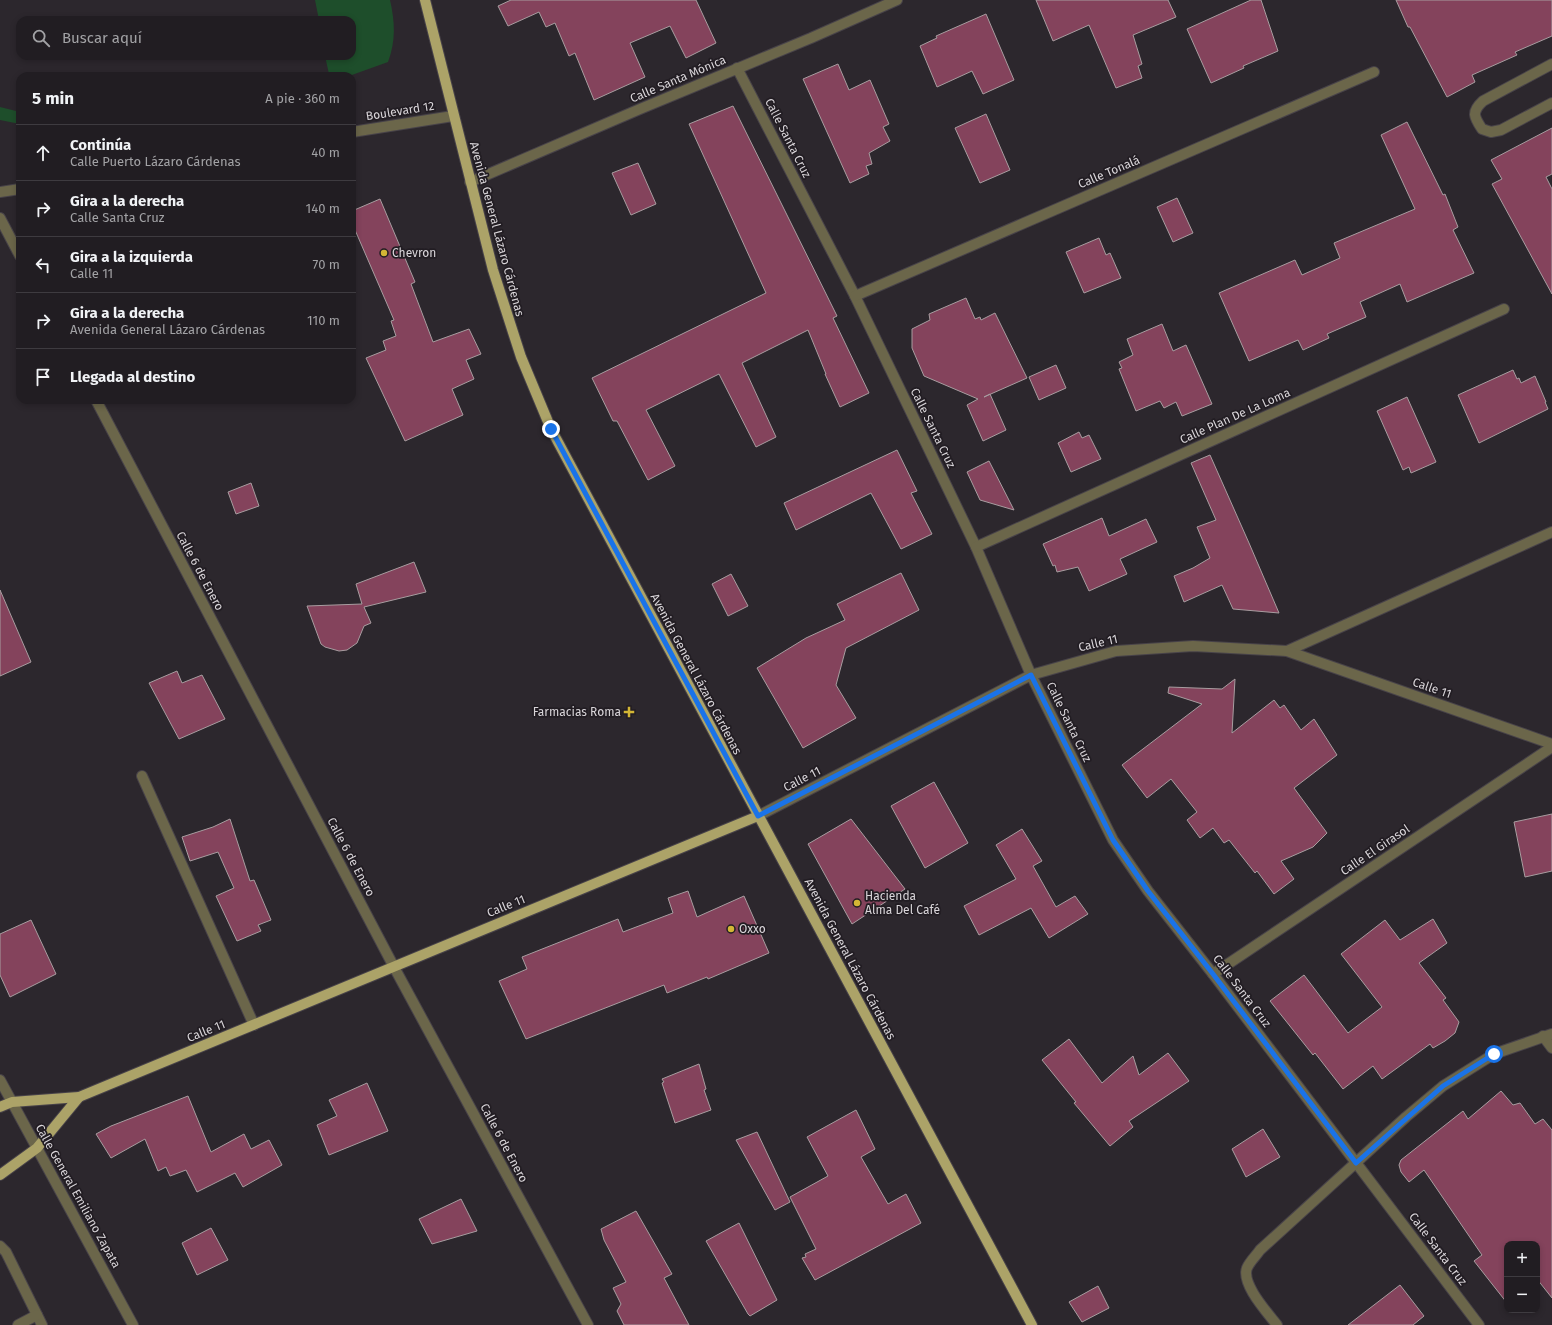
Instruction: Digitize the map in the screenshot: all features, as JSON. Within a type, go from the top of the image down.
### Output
[{"type":"main road","name":"Avenida General Lázaro Cárdenas","points":[[425,0],[493,270],[518,350],[551,429],[1032,1325]]},
{"type":"main road","name":"Calle 11","points":[[0,1107],[12,1102],[79,1097],[758,816]]},
{"type":"main road","name":"Calle 11","points":[[0,1174],[37,1148],[79,1097]]},
{"type":"street","name":"Calle Santa Mónica","points":[[470,182],[811,38],[897,0]]},
{"type":"street","points":[[1552,64],[1483,101],[1475,111],[1475,116],[1482,129],[1491,132],[1501,130],[1552,103]]},
{"type":"street","name":"Calle Santa Cruz","points":[[737,68],[854,296],[976,547],[1031,675],[1113,840],[1148,891],[1213,974],[1478,1325]]},
{"type":"street","name":"Calle Tonalá","points":[[854,296],[1374,72]]},
{"type":"street","name":"Boulevard 12","points":[[356,131],[453,116]]},
{"type":"street","points":[[0,192],[16,190]]},
{"type":"street","points":[[0,218],[16,248]]},
{"type":"street","name":"Calle Plan De La Loma","points":[[976,547],[1504,309]]},
{"type":"street","name":"Calle 6 de Enero","points":[[98,404],[394,967],[588,1325]]},
{"type":"street","points":[[1287,652],[1552,532]]},
{"type":"street","name":"Calle 11","points":[[758,816],[1031,675],[1116,651],[1193,646],[1287,652],[1552,744]]},
{"type":"street","name":"Calle El Girasol","points":[[1213,974],[1552,747]]},
{"type":"street","points":[[142,776],[254,1025]]},
{"type":"street","points":[[1277,1325],[1248,1284],[1246,1276],[1249,1265],[1260,1250],[1443,1086],[1494,1054],[1547,1035],[1552,1048]]},
{"type":"street","name":"Calle General Emiliano Zapata","points":[[0,1080],[133,1325]]},
{"type":"street","points":[[2,1251],[42,1325]]},
{"type":"street","points":[[18,1325],[37,1315]]},
{"type":"green space","points":[[315,0],[390,0],[394,31],[391,54],[388,62],[356,73],[356,72],[329,72],[326,60],[356,60],[356,16],[318,16]]},
{"type":"green space","points":[[0,107],[16,111],[16,123],[0,120]]},
{"type":"building","points":[[511,0],[696,0],[716,43],[686,58],[670,26],[630,43],[645,77],[594,100],[575,53],[569,56],[555,23],[546,27],[539,12],[508,26],[498,6]]},
{"type":"building","points":[[1036,0],[1168,0],[1176,17],[1133,35],[1142,64],[1138,66],[1142,78],[1116,88],[1089,25],[1053,41]]},
{"type":"building","points":[[1251,0],[1261,0],[1278,51],[1243,66],[1244,68],[1211,83],[1187,29]]},
{"type":"building","points":[[1396,0],[1552,0],[1552,36],[1515,52],[1517,55],[1472,75],[1475,82],[1447,97],[1410,27],[1408,27]]},
{"type":"building","points":[[986,14],[1014,80],[983,94],[972,71],[937,87],[920,46],[937,38],[936,36]]},
{"type":"building","points":[[838,64],[849,90],[870,80],[889,124],[883,127],[890,141],[869,153],[872,164],[866,166],[869,174],[850,183],[803,79]]},
{"type":"building","points":[[733,106],[837,316],[833,318],[869,393],[840,407],[808,330],[742,363],[776,437],[756,447],[719,374],[646,410],[675,466],[648,480],[617,421],[613,421],[592,378],[766,293],[689,124]]},
{"type":"building","points":[[986,114],[1010,170],[980,183],[955,128]]},
{"type":"building","points":[[1407,122],[1443,195],[1445,194],[1458,227],[1453,230],[1474,273],[1407,302],[1400,284],[1360,302],[1366,317],[1327,334],[1329,338],[1303,350],[1298,340],[1249,361],[1219,293],[1295,260],[1302,275],[1340,258],[1334,243],[1415,209],[1381,135]]},
{"type":"building","points":[[1552,128],[1552,174],[1546,177],[1552,189],[1552,294],[1492,184],[1502,179],[1491,160]]},
{"type":"building","points":[[638,163],[656,204],[631,215],[612,173]]},
{"type":"building","points":[[1177,198],[1193,233],[1173,242],[1157,207]]},
{"type":"building","points":[[380,199],[415,282],[411,284],[433,342],[469,329],[481,354],[466,360],[474,379],[452,389],[463,415],[405,441],[366,358],[386,350],[383,341],[396,336],[391,321],[394,320],[356,232],[356,209]]},
{"type":"building","points":[[1099,238],[1106,255],[1110,253],[1121,278],[1084,293],[1066,252]]},
{"type":"building","points":[[966,298],[975,319],[980,317],[981,320],[995,313],[1027,378],[990,394],[1006,430],[983,441],[967,405],[978,399],[924,376],[912,348],[912,329],[930,320],[929,314]]},
{"type":"building","points":[[1162,324],[1173,351],[1186,345],[1212,404],[1182,416],[1176,402],[1164,408],[1160,401],[1136,411],[1119,369],[1122,368],[1119,362],[1133,355],[1127,339]]},
{"type":"building","points":[[1056,365],[1066,388],[1039,400],[1029,377]]},
{"type":"building","points":[[1513,370],[1517,379],[1519,378],[1521,383],[1535,376],[1548,409],[1479,443],[1458,395]]},
{"type":"building","points":[[1407,397],[1436,462],[1411,473],[1409,467],[1403,470],[1377,411]]},
{"type":"building","points":[[1079,432],[1082,438],[1089,435],[1101,459],[1071,472],[1058,443]]},
{"type":"building","points":[[897,450],[917,491],[911,493],[932,534],[901,549],[871,493],[796,530],[784,503]]},
{"type":"building","points":[[1210,455],[1279,613],[1233,609],[1222,585],[1184,602],[1174,576],[1193,568],[1210,558],[1197,527],[1216,520],[1191,463]]},
{"type":"building","points":[[989,461],[1014,510],[980,500],[967,472]]},
{"type":"building","points":[[251,483],[259,506],[236,514],[228,492]]},
{"type":"building","points":[[1102,518],[1109,536],[1146,519],[1157,542],[1120,559],[1127,574],[1089,591],[1078,567],[1057,572],[1055,565],[1053,566],[1043,544]]},
{"type":"building","points":[[414,562],[426,592],[364,607],[371,623],[364,626],[357,643],[347,650],[339,651],[325,647],[321,644],[307,606],[362,604],[356,584]]},
{"type":"building","points":[[901,573],[919,610],[846,648],[836,685],[856,718],[803,748],[757,668],[806,638],[845,620],[837,604]]},
{"type":"building","points":[[731,574],[748,606],[728,616],[712,584]]},
{"type":"building","points":[[0,590],[31,662],[0,676]]},
{"type":"building","points":[[177,671],[182,683],[202,675],[225,719],[179,739],[149,683]]},
{"type":"building","points":[[1235,679],[1232,733],[1274,700],[1280,708],[1284,705],[1301,730],[1314,719],[1337,755],[1294,788],[1327,833],[1313,847],[1281,861],[1294,879],[1274,894],[1257,871],[1255,873],[1229,840],[1224,843],[1213,828],[1200,838],[1187,820],[1197,812],[1171,779],[1147,798],[1122,765],[1202,704],[1168,693],[1169,687],[1222,689]]},
{"type":"building","points":[[934,782],[968,843],[925,868],[891,806]]},
{"type":"building","points":[[1552,814],[1552,871],[1525,877],[1514,822]]},
{"type":"building","points":[[230,819],[250,881],[254,880],[271,920],[258,925],[261,931],[237,941],[216,896],[234,888],[218,852],[190,861],[182,837],[213,827]]},
{"type":"building","points":[[851,819],[905,889],[852,924],[808,844]]},
{"type":"building","points":[[1022,829],[1042,861],[1033,866],[1056,907],[1075,896],[1088,914],[1049,938],[1031,908],[979,935],[964,906],[1016,879],[996,845]]},
{"type":"building","points":[[688,891],[697,917],[744,896],[769,953],[708,979],[707,977],[667,993],[664,985],[526,1039],[499,981],[527,969],[522,957],[618,919],[623,932],[673,913],[668,898]]},
{"type":"building","points":[[1433,919],[1447,943],[1419,963],[1446,998],[1443,1000],[1459,1022],[1455,1033],[1433,1048],[1430,1044],[1382,1079],[1373,1066],[1343,1089],[1315,1053],[1313,1055],[1270,1001],[1304,975],[1348,1033],[1382,1007],[1341,954],[1385,920],[1400,940]]},
{"type":"building","points":[[31,920],[56,974],[10,997],[0,975],[0,934]]},
{"type":"building","points":[[1069,1039],[1102,1083],[1133,1056],[1139,1075],[1168,1053],[1189,1081],[1129,1121],[1133,1127],[1110,1146],[1074,1103],[1076,1102],[1042,1060]]},
{"type":"building","points":[[699,1064],[706,1089],[704,1090],[711,1110],[675,1123],[662,1079]]},
{"type":"building","points":[[367,1083],[388,1131],[329,1155],[317,1125],[337,1116],[329,1100]]},
{"type":"building","points":[[1501,1091],[1513,1105],[1520,1103],[1535,1124],[1543,1119],[1552,1130],[1552,1298],[1540,1283],[1540,1241],[1504,1241],[1504,1299],[1474,1261],[1482,1255],[1424,1170],[1409,1182],[1401,1172],[1399,1165],[1401,1160],[1463,1111],[1468,1119]]},
{"type":"building","points":[[188,1096],[211,1152],[244,1134],[251,1149],[269,1140],[282,1165],[243,1187],[235,1173],[197,1192],[186,1170],[170,1176],[166,1167],[158,1171],[145,1139],[111,1158],[96,1134],[111,1126]]},
{"type":"building","points":[[856,1110],[875,1149],[861,1157],[888,1204],[906,1194],[921,1223],[815,1280],[802,1258],[806,1257],[805,1254],[816,1249],[790,1197],[828,1176],[807,1137]]},
{"type":"building","points":[[1263,1129],[1280,1157],[1246,1177],[1232,1149]]},
{"type":"building","points":[[757,1132],[790,1202],[775,1210],[736,1140]]},
{"type":"building","points":[[461,1199],[477,1231],[432,1244],[419,1219]]},
{"type":"building","points":[[636,1211],[672,1274],[664,1278],[689,1325],[624,1325],[617,1311],[621,1304],[613,1288],[626,1282],[604,1240],[601,1229]]},
{"type":"building","points":[[739,1223],[777,1300],[750,1316],[706,1241]]},
{"type":"building","points":[[211,1228],[228,1260],[197,1275],[182,1243]]},
{"type":"building","points":[[1400,1285],[1424,1316],[1413,1325],[1348,1325]]},
{"type":"building","points":[[1098,1286],[1109,1308],[1082,1322],[1069,1302]]},
{"type":"place","name":"Chevron","points":[[384,253]]},
{"type":"place","name":"Farmacias Roma","points":[[629,712]]},
{"type":"place","name":"Hacienda Alma Del Café","points":[[857,903]]},
{"type":"place","name":"Oxxo","points":[[731,929]]},
{"type":"route","points":[[551,429],[758,816],[1031,675],[1113,840],[1148,891],[1213,974],[1356,1163],[1406,1117],[1443,1086],[1494,1054]]}]
